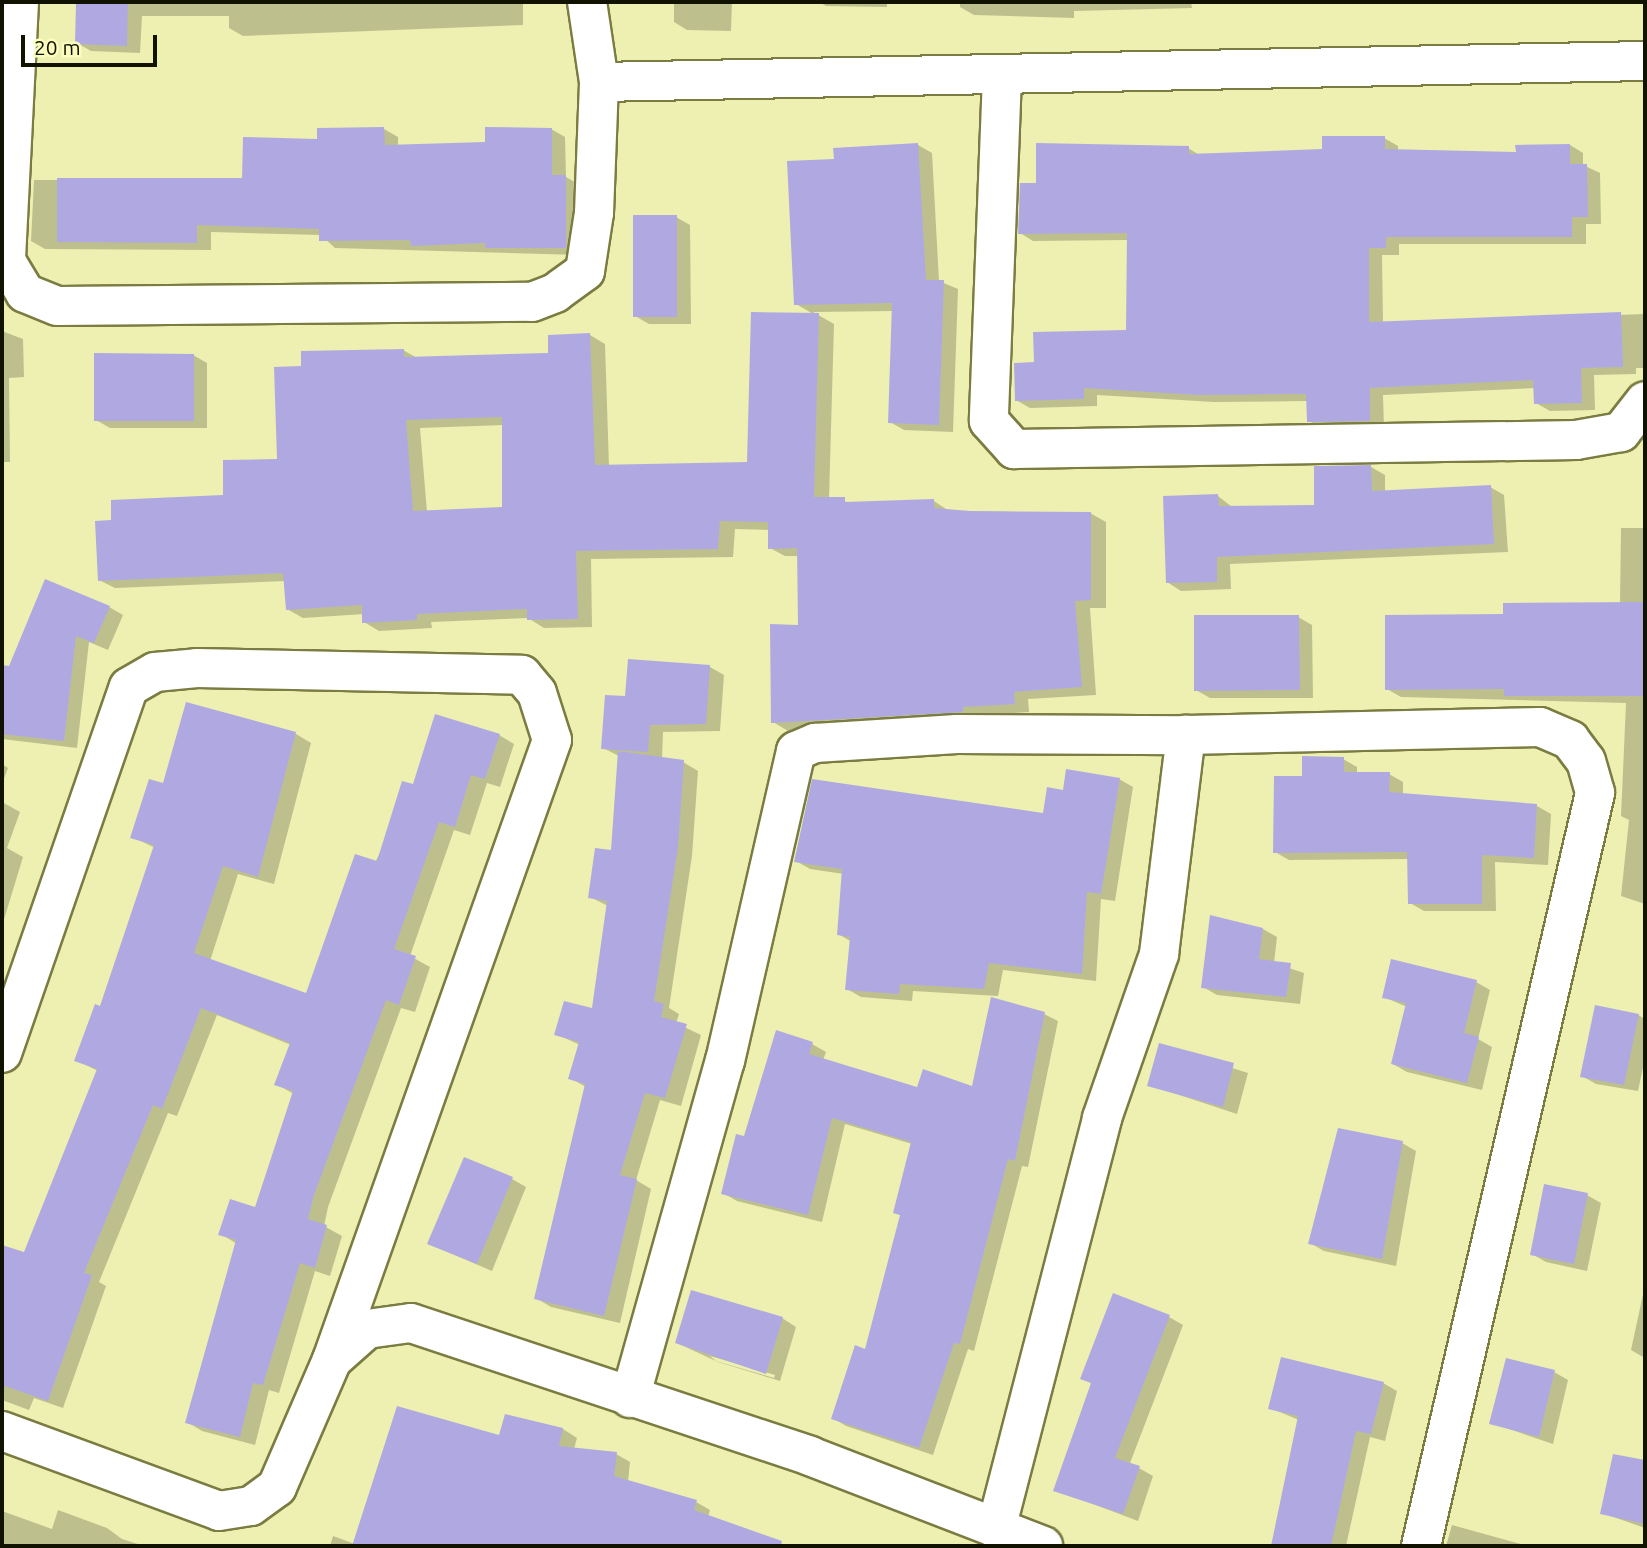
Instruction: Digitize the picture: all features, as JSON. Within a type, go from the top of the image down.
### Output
[{"type":"street","points":[[19,2],[6,261],[25,293],[58,306],[532,302],[585,271],[594,213],[599,82],[587,2]]},
{"type":"street","points":[[599,82],[1645,61]]},
{"type":"street","points":[[1002,76],[989,421],[1014,449],[1576,440],[1621,432],[1645,401]]},
{"type":"street","points":[[2,1053],[128,687],[155,672],[197,668],[522,675],[537,693],[552,740],[332,1360],[277,1487],[251,1506],[219,1511],[2,1431]]},
{"type":"street","points":[[630,1398],[724,1061],[796,751],[815,743],[957,734],[1186,735],[1540,727],[1570,740],[1586,761],[1595,793],[1421,1546]]},
{"type":"street","points":[[996,1529],[1102,1118],[1159,954],[1186,735]]},
{"type":"street","points":[[332,1360],[367,1329],[411,1323],[810,1456],[1044,1546]]},
{"type":"building","points":[[76,2],[128,2],[127,46],[75,44]]},
{"type":"building","points":[[384,127],[385,145],[485,142],[485,127],[552,128],[552,175],[566,175],[566,248],[485,248],[485,243],[411,246],[410,240],[319,241],[319,229],[197,225],[197,243],[57,242],[57,178],[242,178],[243,137],[317,139],[317,128]]},
{"type":"building","points":[[1322,136],[1385,136],[1385,149],[1516,152],[1515,145],[1570,144],[1570,164],[1587,164],[1588,217],[1572,217],[1572,237],[1386,237],[1386,248],[1369,248],[1369,322],[1621,312],[1623,367],[1581,368],[1582,403],[1534,404],[1533,380],[1370,388],[1370,421],[1307,422],[1306,394],[1199,395],[1084,388],[1084,399],[1015,401],[1014,363],[1034,362],[1033,332],[1126,330],[1127,233],[1018,234],[1020,183],[1036,183],[1036,143],[1189,146],[1189,154],[1322,149]]},
{"type":"building","points":[[918,143],[926,280],[944,280],[939,425],[888,423],[892,303],[794,305],[787,161],[834,159],[833,148]]},
{"type":"building","points":[[633,215],[677,215],[677,317],[633,317]]},
{"type":"building","points":[[751,312],[819,313],[814,497],[845,497],[845,502],[934,499],[934,508],[970,511],[1091,512],[1091,600],[1075,601],[1082,687],[1014,692],[1015,704],[963,707],[963,712],[771,723],[770,624],[798,625],[797,548],[768,549],[768,522],[720,521],[718,549],[576,551],[578,619],[527,620],[527,609],[417,614],[417,620],[362,623],[362,605],[286,610],[283,573],[98,581],[95,521],[111,520],[111,500],[223,495],[223,460],[277,459],[274,367],[301,366],[301,351],[404,349],[404,357],[548,353],[548,335],[590,333],[595,465],[747,462]],"holes":[[[502,417],[502,507],[413,511],[406,420]]]},
{"type":"building","points":[[94,353],[194,354],[194,421],[94,421]]},
{"type":"building","points":[[1371,465],[1372,491],[1491,485],[1494,544],[1217,557],[1217,582],[1166,583],[1163,496],[1218,494],[1219,506],[1314,505],[1314,466]]},
{"type":"building","points":[[45,579],[110,606],[94,643],[76,636],[64,741],[2,734],[2,665],[9,666]]},
{"type":"building","points":[[1645,602],[1645,696],[1504,696],[1504,689],[1385,690],[1385,615],[1503,614],[1503,603]]},
{"type":"building","points":[[1194,615],[1299,615],[1300,690],[1194,691]]},
{"type":"building","points":[[628,659],[710,665],[706,724],[650,725],[648,752],[601,749],[605,695],[625,696]]},
{"type":"building","points":[[186,702],[296,732],[258,877],[223,866],[194,953],[306,993],[355,854],[377,861],[402,781],[413,784],[435,714],[500,734],[485,779],[471,775],[455,827],[439,822],[394,949],[416,956],[399,1005],[386,1000],[313,1198],[308,1219],[327,1225],[315,1268],[300,1263],[263,1385],[253,1383],[240,1437],[185,1423],[236,1240],[218,1235],[230,1199],[255,1207],[293,1091],[274,1085],[290,1043],[201,1008],[162,1109],[153,1105],[84,1273],[92,1275],[48,1401],[2,1385],[2,1245],[24,1252],[97,1069],[74,1061],[95,1004],[100,1006],[154,845],[130,838],[149,779],[163,783]]},
{"type":"building","points":[[618,751],[684,760],[678,847],[654,1001],[664,1004],[661,1017],[687,1024],[665,1098],[645,1093],[620,1175],[637,1179],[604,1316],[534,1299],[585,1084],[568,1079],[579,1042],[554,1035],[564,1001],[592,1008],[607,901],[588,898],[595,848],[611,850]]},
{"type":"building","points":[[1302,756],[1344,757],[1344,772],[1390,772],[1389,792],[1537,804],[1534,858],[1482,855],[1482,904],[1408,904],[1407,852],[1273,853],[1274,776],[1302,776]]},
{"type":"building","points":[[1066,769],[1120,778],[1101,894],[1087,892],[1082,974],[989,963],[984,989],[900,984],[899,994],[845,990],[850,937],[837,935],[842,869],[794,862],[812,779],[1043,813],[1047,787],[1063,790]]},
{"type":"building","points":[[1210,915],[1263,928],[1259,959],[1291,963],[1286,997],[1201,988]]},
{"type":"building","points":[[1391,959],[1477,980],[1464,1033],[1479,1037],[1467,1083],[1391,1064],[1406,1003],[1382,998]]},
{"type":"building","points":[[991,997],[1045,1012],[1015,1161],[1008,1159],[960,1344],[954,1343],[919,1448],[831,1419],[855,1345],[865,1349],[900,1215],[893,1213],[911,1142],[832,1118],[808,1215],[721,1194],[736,1134],[744,1136],[776,1030],[813,1042],[809,1054],[917,1087],[923,1069],[972,1086]]},
{"type":"building","points":[[1595,1005],[1639,1014],[1624,1085],[1580,1077]]},
{"type":"building","points":[[1159,1043],[1234,1063],[1223,1107],[1147,1086]]},
{"type":"building","points":[[1338,1128],[1403,1141],[1382,1259],[1308,1244]]},
{"type":"building","points":[[464,1157],[513,1177],[477,1264],[427,1244]]},
{"type":"building","points":[[1544,1184],[1588,1193],[1574,1264],[1530,1255]]},
{"type":"building","points":[[691,1290],[783,1317],[766,1374],[675,1343]]},
{"type":"building","points":[[1113,1293],[1170,1315],[1115,1458],[1140,1466],[1123,1514],[1053,1491],[1091,1383],[1080,1379]]},
{"type":"building","points":[[1281,1357],[1384,1382],[1371,1434],[1356,1431],[1331,1546],[1271,1546],[1298,1416],[1268,1409]]},
{"type":"building","points":[[1506,1358],[1555,1370],[1539,1437],[1489,1424]]},
{"type":"building","points":[[397,1406],[499,1435],[505,1414],[563,1428],[559,1446],[617,1452],[614,1476],[697,1500],[694,1510],[782,1541],[781,1546],[352,1546]]},
{"type":"building","points":[[1613,1454],[1645,1460],[1645,1524],[1600,1514]]}]
